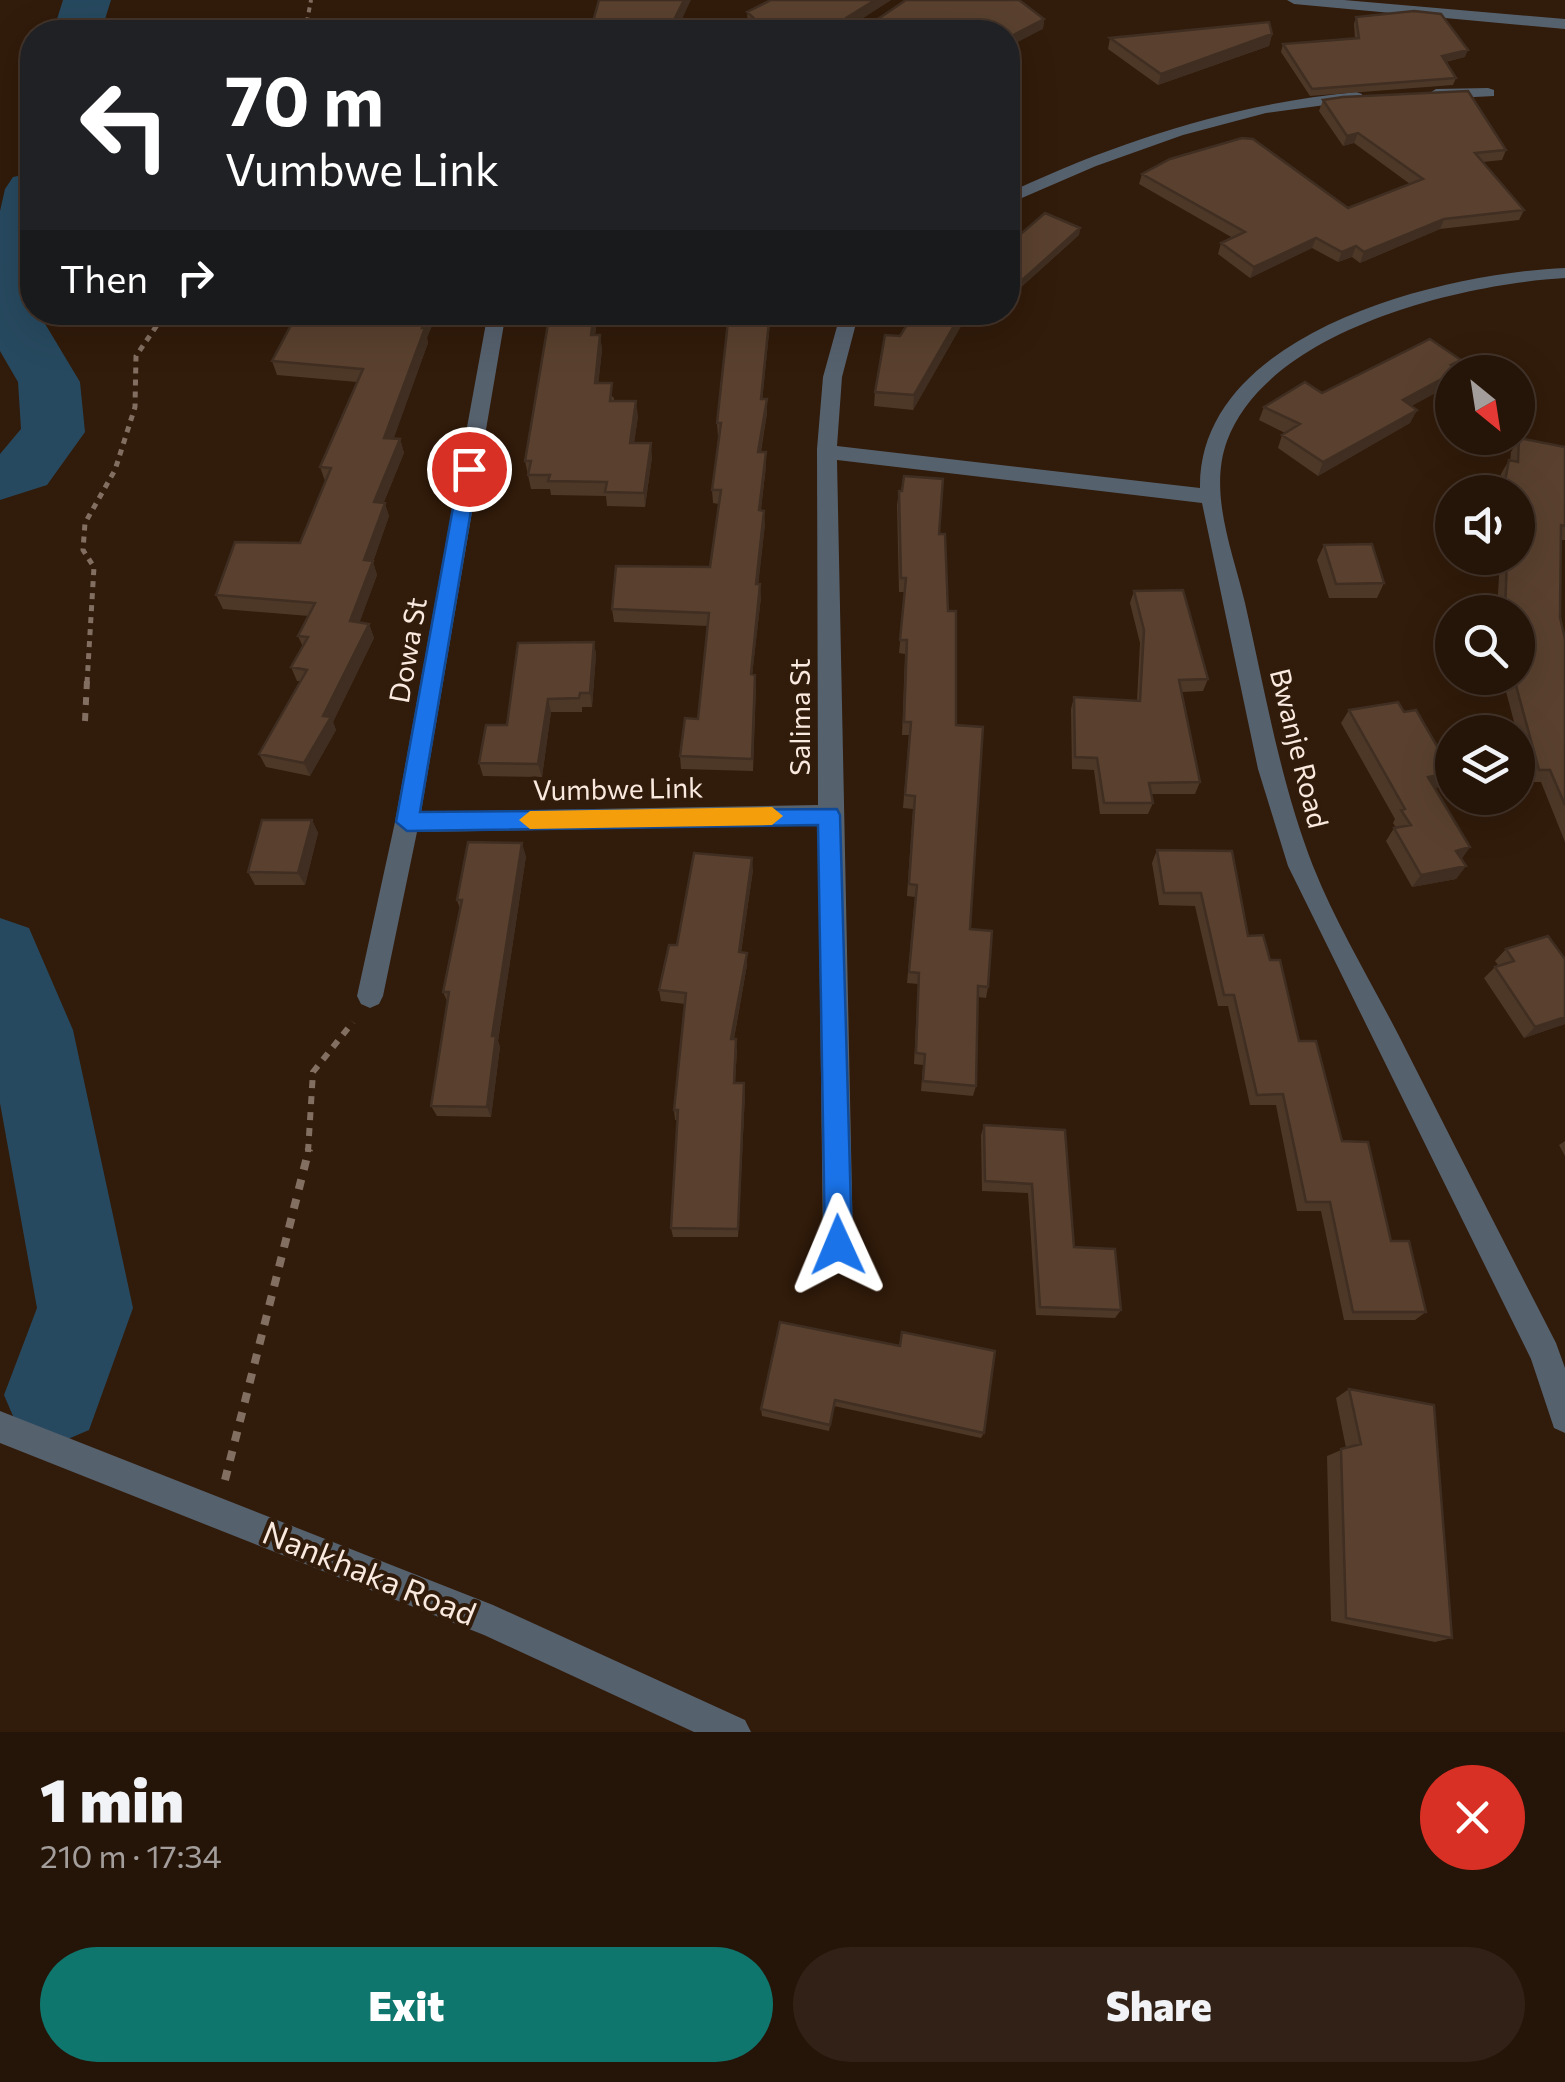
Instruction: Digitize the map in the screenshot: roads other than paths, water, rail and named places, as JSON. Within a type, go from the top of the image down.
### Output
[{"type":"street","points":[[1294,0],[1565,24]]},
{"type":"street","points":[[1418,94],[1488,93]]},
{"type":"street","points":[[1020,194],[1108,156],[1227,118],[1288,105],[1382,96]]},
{"type":"street","name":"Bwanje Road","points":[[1565,274],[1516,275],[1446,291],[1346,328],[1302,349],[1265,373],[1223,427],[1212,456],[1212,497],[1272,774],[1301,866],[1555,1354],[1565,1417]]},
{"type":"street","name":"Dowa St","points":[[370,996],[407,822],[494,325]]},
{"type":"street","name":"Salima St","points":[[838,1245],[829,815],[830,452],[833,361],[845,325]]},
{"type":"street","points":[[830,452],[1212,497]]},
{"type":"street","name":"Vumbwe Link","points":[[407,822],[829,815]]},
{"type":"street","name":"Nankhaka Road","points":[[0,1427],[492,1622],[733,1732]]},
{"type":"waterway","points":[[81,20],[87,0]]},
{"type":"waterway","points":[[0,478],[24,469],[53,432],[49,382],[8,314],[20,252]]},
{"type":"waterway","points":[[0,954],[30,1030],[85,1308],[54,1395]]}]
